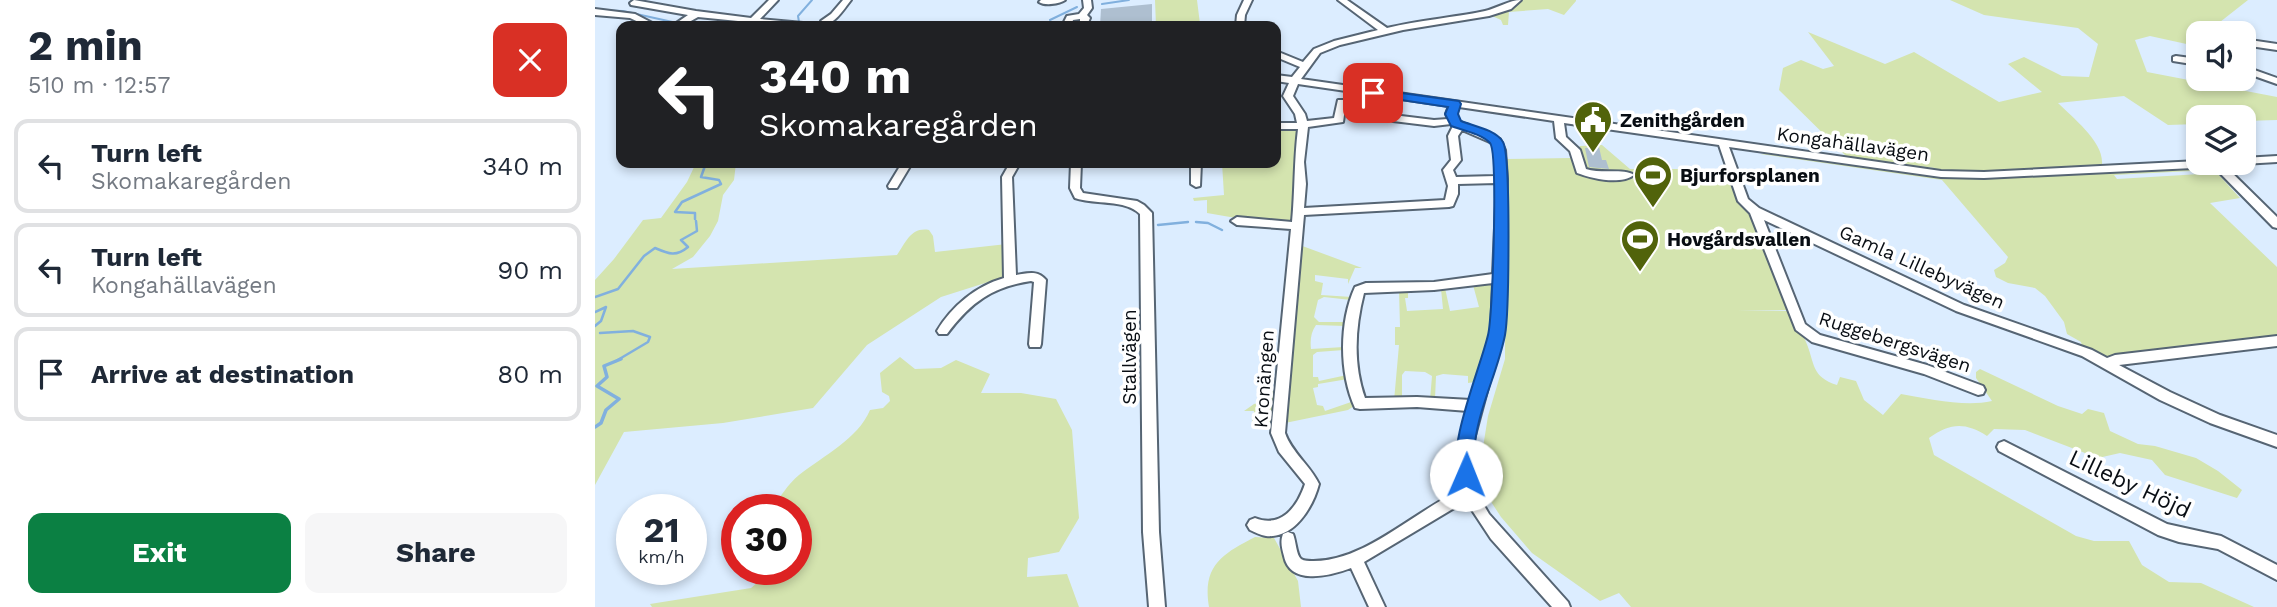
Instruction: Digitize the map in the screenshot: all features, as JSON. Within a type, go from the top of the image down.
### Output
[{"type":"street","points":[[755,19],[774,0]]},
{"type":"street","points":[[826,21],[834,16],[846,0]]},
{"type":"street","points":[[842,21],[854,0]]},
{"type":"street","points":[[1043,2],[1061,0]]},
{"type":"street","points":[[1083,21],[1088,8],[1087,0]]},
{"type":"street","points":[[1240,21],[1248,0]]},
{"type":"street","points":[[1342,0],[1385,32]]},
{"type":"street","points":[[1303,125],[1300,114],[1288,96],[1304,66],[1313,55],[1324,48],[1385,32],[1489,13],[1508,8],[1517,0]]},
{"type":"street","points":[[634,1],[658,12],[768,21]]},
{"type":"street","points":[[595,12],[632,16],[643,21]]},
{"type":"street","points":[[685,21],[694,16]]},
{"type":"street","points":[[2256,44],[2277,47]]},
{"type":"street","points":[[1281,56],[1304,66]]},
{"type":"street","points":[[2176,58],[2186,60]]},
{"type":"street","points":[[2256,74],[2277,81]]},
{"type":"street","name":"Kongahällavägen","points":[[1281,79],[1919,171],[1969,175],[2186,165]]},
{"type":"street","points":[[1281,126],[1339,120],[1341,102]]},
{"type":"street","points":[[1299,212],[1451,202],[1453,181],[1448,170],[1455,160],[1453,136],[1456,123],[1451,114],[1455,104]]},
{"type":"street","points":[[1393,118],[1456,123],[1496,141],[1500,150],[1502,179],[1494,349],[1475,406],[1465,460],[1469,493],[1494,530],[1562,607]]},
{"type":"street","points":[[1559,119],[1561,138],[1575,150],[1581,171],[1595,176],[1629,175]]},
{"type":"street","name":"Kronängen","points":[[1255,524],[1267,530],[1284,526],[1305,501],[1312,484],[1302,468],[1284,449],[1278,433],[1298,226],[1301,184],[1299,162],[1303,125]]},
{"type":"street","points":[[1723,143],[1742,201],[1755,211]]},
{"type":"street","points":[[2256,160],[2277,159]]},
{"type":"street","points":[[893,186],[904,168]]},
{"type":"street","points":[[1010,280],[1007,177],[1012,168]]},
{"type":"street","name":"Stallvägen","points":[[1076,168],[1075,188],[1079,195],[1091,200],[1132,205],[1142,208],[1146,214],[1151,539],[1157,607]]},
{"type":"street","points":[[1196,168],[1196,184]]},
{"type":"street","points":[[2230,175],[2277,223]]},
{"type":"street","points":[[1453,181],[1502,179]]},
{"type":"street","name":"Gamla Lillebyvägen","points":[[1755,211],[1959,308],[2075,348],[2186,406],[2277,441]]},
{"type":"street","name":"Ruggebergsvägen","points":[[1755,211],[1800,327],[1806,333],[1816,339],[1927,370],[1978,390]]},
{"type":"street","points":[[1237,221],[1298,226]]},
{"type":"street","points":[[943,331],[953,318],[992,285],[1033,276],[1039,280],[1035,344]]},
{"type":"street","points":[[1475,406],[1417,402],[1360,404],[1351,368],[1349,340],[1352,312],[1362,288],[1438,286],[1499,278]]},
{"type":"street","points":[[2108,364],[2116,360],[2277,341]]},
{"type":"street","name":"Lilleby Höjd","points":[[2004,447],[2163,530],[2179,536],[2221,543],[2277,573]]},
{"type":"street","points":[[1288,539],[1293,562],[1300,568],[1322,568],[1355,560],[1436,509],[1469,493]]},
{"type":"street","points":[[1355,560],[1377,607]]},
{"type":"green space","points":[[1155,0],[1197,0],[1200,21],[1156,21]]},
{"type":"green space","points":[[1521,0],[1576,1],[1564,15],[1548,9],[1509,12],[1508,25],[1503,25],[1501,20],[1490,15],[1511,9]]},
{"type":"green space","points":[[1950,0],[2248,0],[2221,21],[2186,21],[2186,44],[2150,36],[2135,40],[2147,72],[2186,80],[2186,91],[2246,91],[2277,97],[2277,120],[2256,121],[2256,105],[2186,105],[2186,124],[2168,125],[2124,96],[2058,103],[2093,139],[2102,164],[2110,172],[2186,169],[2186,171],[2114,175],[2117,179],[2219,175],[2240,198],[2210,203],[2277,267],[2277,339],[2106,358],[2082,346],[2081,342],[2067,334],[2064,322],[2045,296],[2035,288],[2008,283],[1996,277],[1994,270],[2005,263],[2008,257],[1942,180],[1760,154],[1777,153],[1939,176],[1935,168],[1848,158],[1779,90],[1783,68],[1801,60],[1823,69],[1834,66],[1808,32],[1885,64],[1914,52],[1999,102],[2042,92],[2008,64],[2024,57],[2062,76],[2089,77],[2098,44],[2078,28],[1984,15]]},
{"type":"green space","points":[[1281,128],[1299,130],[1296,216],[1290,223],[1253,221],[1207,213],[1207,200],[1194,201],[1193,198],[1224,195],[1222,168],[1281,168]]},
{"type":"green space","points":[[1602,145],[1630,169],[1688,169],[1706,181],[1730,181],[1740,206],[1752,213],[1788,310],[1737,311],[1789,311],[1822,378],[1837,385],[1840,377],[1856,381],[1864,400],[1883,415],[1901,394],[1959,403],[1992,401],[1976,378],[1976,372],[1980,369],[2058,406],[2082,414],[2088,409],[2104,413],[2110,431],[2138,444],[2196,458],[2218,471],[2242,490],[2237,498],[2165,475],[2152,460],[2120,453],[2098,458],[2025,430],[1994,429],[1987,436],[1972,428],[1958,426],[1944,429],[1929,438],[1934,455],[2076,536],[2094,541],[2129,541],[2142,565],[2169,582],[2201,583],[2254,607],[1631,607],[1619,593],[1600,601],[1532,553],[1501,517],[1486,494],[1481,460],[1488,416],[1505,359],[1506,159],[1571,158],[1580,146]]},
{"type":"green space","points":[[694,168],[735,168],[734,180],[723,195],[718,221],[710,236],[693,257],[672,269],[897,255],[913,233],[929,230],[933,236],[935,252],[1007,244],[1004,277],[941,297],[867,345],[813,408],[723,423],[624,432],[595,485],[595,280],[643,220],[661,218]]},
{"type":"green space","points":[[1297,244],[1362,268],[1355,268],[1348,284],[1348,279],[1315,275],[1315,281],[1323,283],[1321,295],[1352,297],[1351,300],[1324,297],[1318,300],[1314,317],[1319,322],[1346,322],[1345,326],[1316,325],[1311,339],[1311,349],[1344,347],[1344,350],[1317,352],[1313,355],[1313,377],[1318,377],[1319,381],[1347,375],[1348,379],[1318,384],[1318,387],[1313,388],[1317,405],[1323,406],[1325,411],[1354,401],[1354,406],[1348,410],[1285,423]]},
{"type":"green space","points":[[1493,284],[1492,323],[1485,357],[1475,382],[1468,383],[1468,376],[1436,376],[1435,399],[1430,400],[1432,376],[1425,372],[1405,371],[1402,375],[1402,400],[1394,401],[1399,345],[1395,345],[1395,327],[1400,327],[1399,290],[1408,290],[1408,298],[1405,298],[1407,311],[1443,309],[1441,289],[1445,288],[1450,311],[1479,307],[1473,285]]},
{"type":"green space","points":[[900,357],[915,369],[941,368],[956,360],[990,374],[981,393],[1021,393],[1056,399],[1072,430],[1079,518],[1059,552],[1028,558],[1027,577],[1067,574],[1079,607],[652,607],[650,604],[751,588],[754,585],[812,585],[812,494],[782,494],[808,468],[849,438],[870,410],[883,408],[890,401],[889,396],[882,392],[880,373]]},
{"type":"green space","points":[[1277,391],[1273,422],[1252,423],[1254,411],[1244,411],[1261,402],[1263,392]]},
{"type":"green space","points":[[1255,537],[1274,538],[1298,581],[1301,607],[1209,607],[1209,581],[1217,563],[1233,549]]},
{"type":"building","points":[[1152,4],[1152,21],[1100,21],[1101,9]]},
{"type":"building","name":"Zenithgården","points":[[1599,147],[1602,160],[1606,160],[1609,169],[1589,167],[1585,148]]},
{"type":"waterway","points":[[799,21],[798,16],[812,0]]},
{"type":"waterway","points":[[1102,4],[1129,0]]},
{"type":"waterway","points":[[1050,20],[1077,7]]},
{"type":"waterway","points":[[595,10],[623,11],[668,21]]},
{"type":"waterway","points":[[695,219],[695,213],[675,212],[682,202],[721,184],[719,180],[701,177],[704,168]]},
{"type":"waterway","points":[[595,297],[618,289],[644,256],[655,248],[672,254],[688,247],[681,240],[697,231],[696,221]]},
{"type":"waterway","points":[[1158,225],[1188,222]]},
{"type":"waterway","points":[[1196,222],[1208,223],[1222,230]]},
{"type":"waterway","points":[[595,312],[606,307],[601,321],[595,326]]},
{"type":"waterway","points":[[600,333],[633,331],[650,337],[648,342],[616,361]]},
{"type":"waterway","points":[[595,427],[601,423],[606,410],[619,399],[597,386],[607,377],[604,366],[621,359]]},
{"type":"place","name":"Zenithgården","points":[[1593,154]]},
{"type":"place","name":"Bjurforsplanen","points":[[1653,209]]},
{"type":"place","name":"Hovgårdsvallen","points":[[1640,273]]},
{"type":"route","points":[[1373,93],[1455,104],[1451,114],[1455,123],[1488,136],[1496,141],[1500,150],[1502,179],[1497,332],[1466,443],[1466,475]]}]
